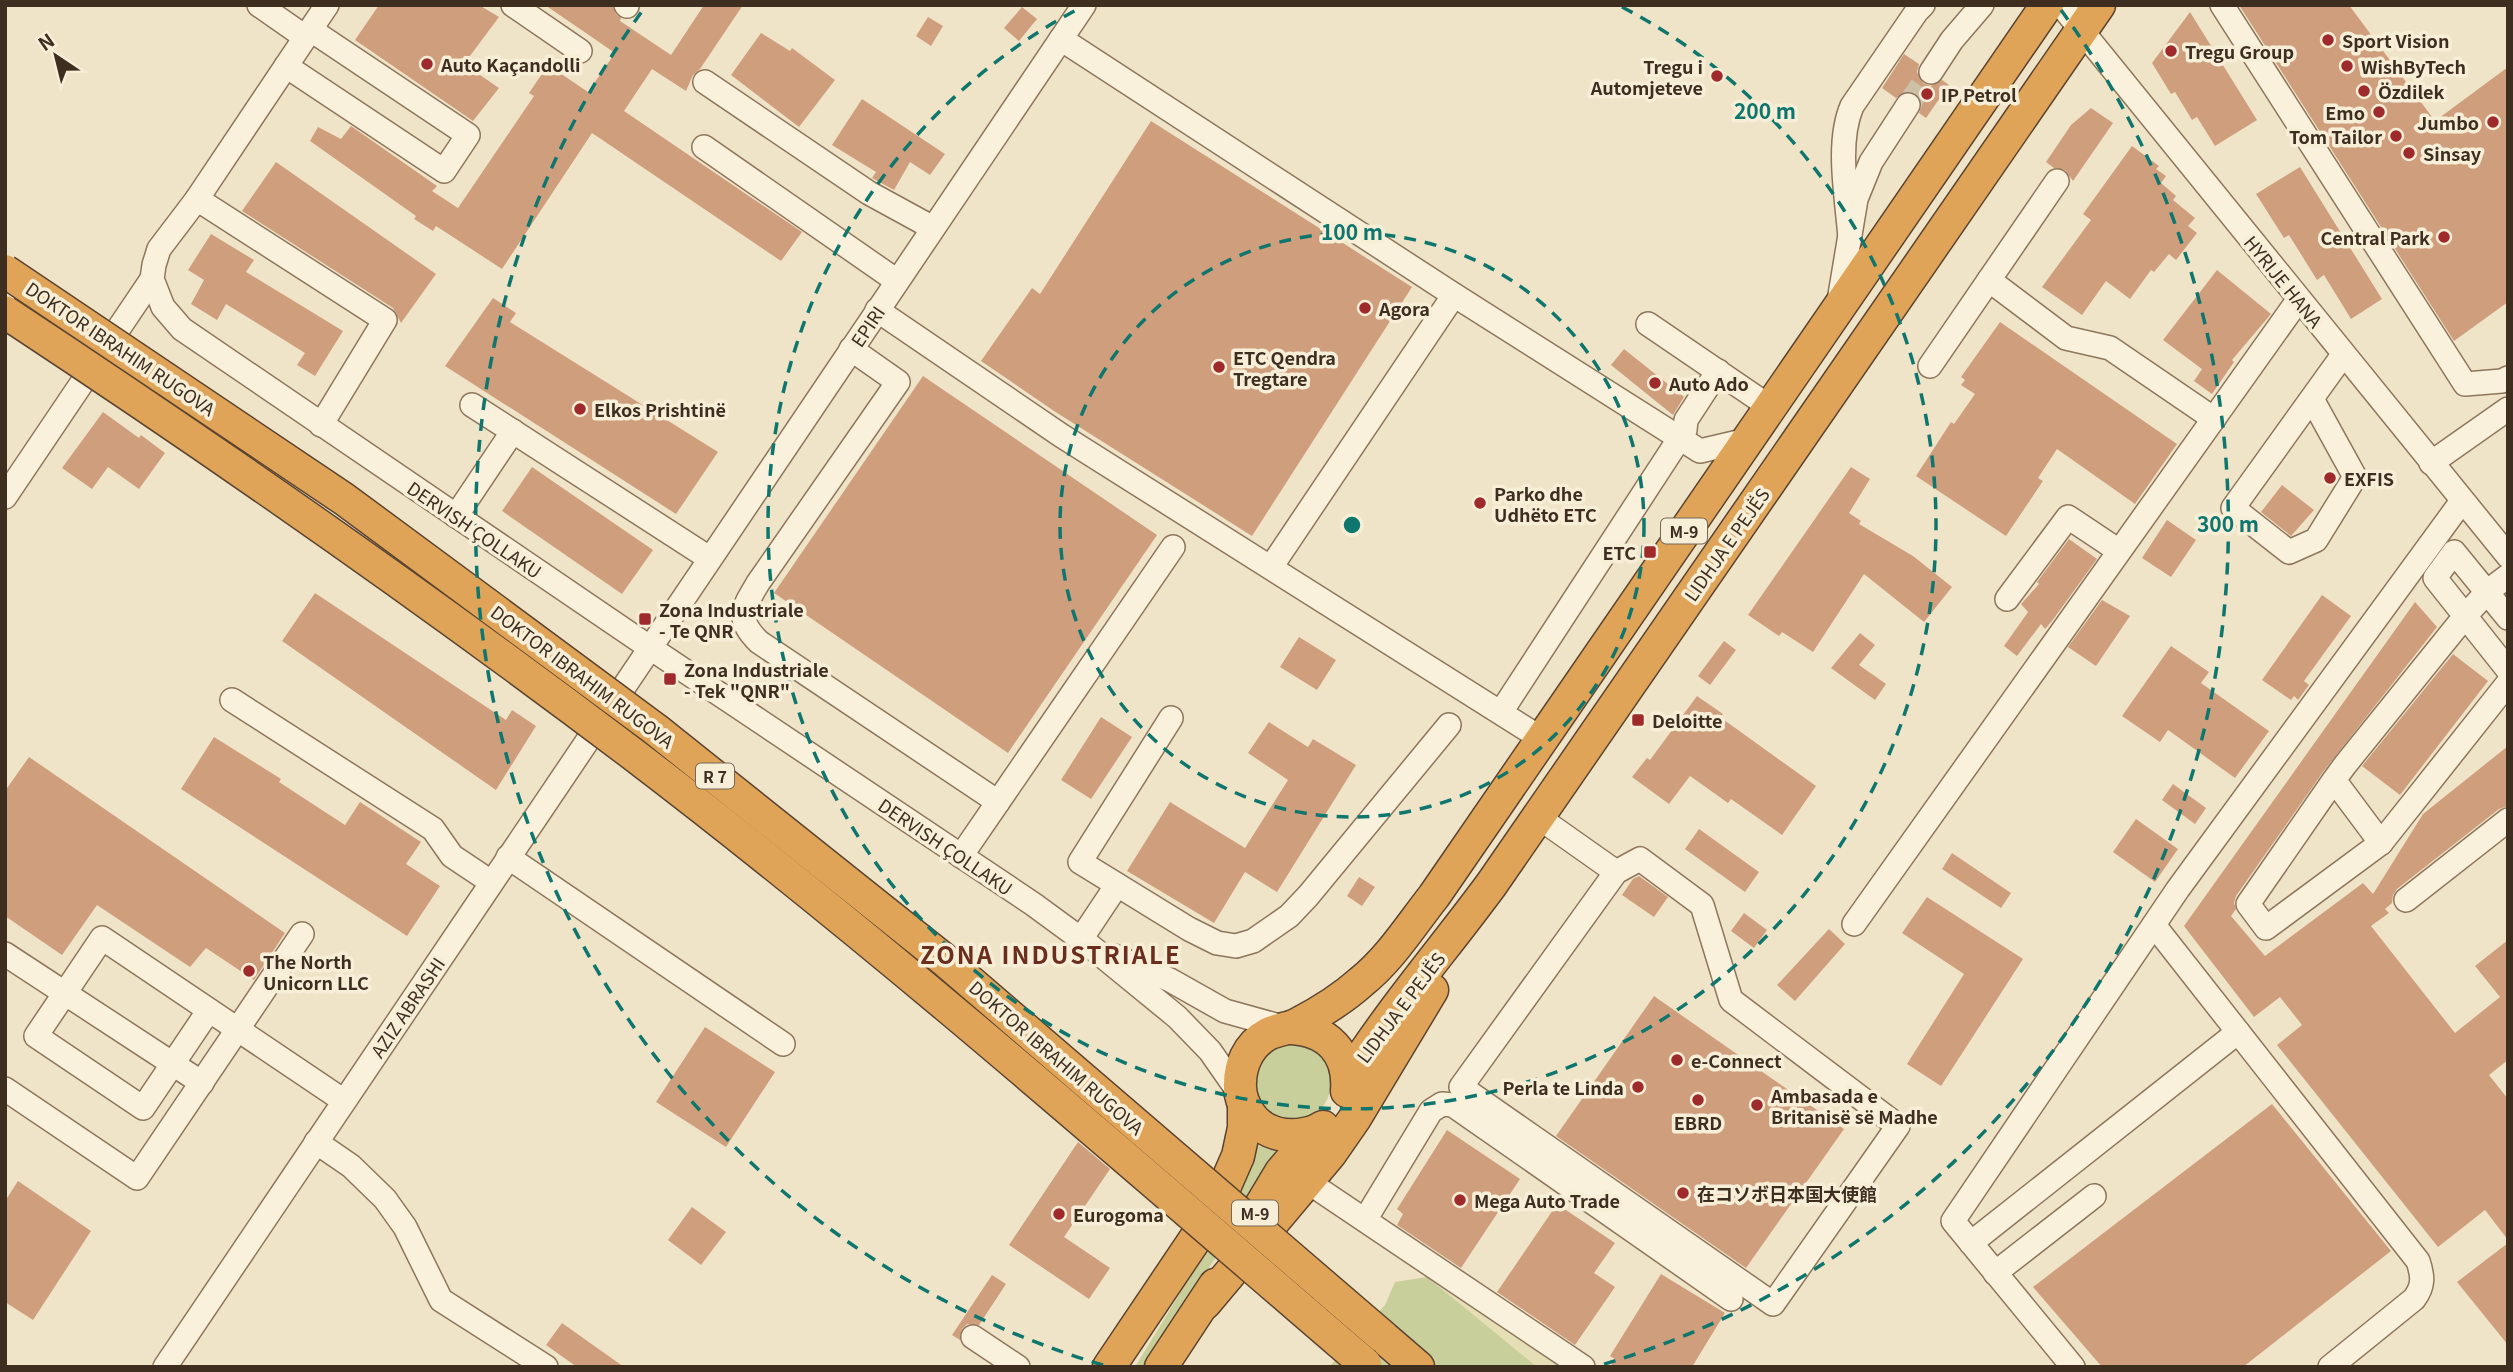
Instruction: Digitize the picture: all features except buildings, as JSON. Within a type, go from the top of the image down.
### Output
[{"type":"highway","name":"M-9","points":[[1289,1028],[1352,990],[1369,976],[1434,895],[2047,5]]},
{"type":"highway","name":"LIDHJA E PEJËS","points":[[1348,1078],[1398,1004],[1491,885],[2099,5]]},
{"type":"highway","name":"DOKTOR IBRAHIM RUGOVA","points":[[5,271],[344,499],[655,729],[947,962],[1418,1367]]},
{"type":"highway","name":"DOKTOR IBRAHIM RUGOVA","points":[[5,312],[324,527],[636,757],[925,987],[1366,1365]]},
{"type":"highway","points":[[1205,1303],[1308,1182],[1355,1118],[1453,955],[1491,885]]},
{"type":"highway","name":"LIDHJA E PEJËS","points":[[1161,1367],[1205,1303],[1261,1202],[1281,1172],[1316,1131],[1330,1122],[1340,1110],[1348,1078],[1345,1064],[1330,1041],[1318,1033],[1289,1028]]},
{"type":"highway","points":[[1289,1028],[1269,1033],[1255,1044],[1244,1059],[1240,1076],[1242,1100],[1262,1127],[1275,1133],[1289,1136],[1316,1131]]},
{"type":"highway","name":"M-9","points":[[1109,1367],[1214,1211],[1238,1156],[1244,1128],[1242,1100]]},
{"type":"street","points":[[259,5],[308,33],[468,135],[444,171],[286,66]]},
{"type":"street","points":[[513,5],[580,51]]},
{"type":"street","name":"EPIRI","points":[[649,647],[1084,5]]},
{"type":"street","points":[[1850,238],[1845,123],[1852,106],[1923,5]]},
{"type":"street","points":[[1931,72],[1959,31],[1982,5]]},
{"type":"street","name":"HYRIJE HANA","points":[[2060,5],[2508,556]]},
{"type":"street","points":[[2222,5],[2465,384],[2502,382],[2508,378]]},
{"type":"street","points":[[5,497],[152,279],[159,249],[197,198],[325,6]]},
{"type":"street","points":[[1062,38],[1454,295],[1700,451]]},
{"type":"street","points":[[705,82],[869,193],[933,228]]},
{"type":"street","points":[[1838,307],[1856,199],[1882,143],[1908,105]]},
{"type":"street","points":[[704,147],[897,281]]},
{"type":"street","points":[[1930,366],[2057,181]]},
{"type":"street","points":[[197,198],[385,320],[321,425]]},
{"type":"street","name":"DERVISH ÇOLLAKU","points":[[152,279],[163,307],[182,329],[1085,942]]},
{"type":"street","points":[[1989,280],[2066,338],[2110,348],[2214,419]]},
{"type":"street","points":[[1271,567],[1454,295]]},
{"type":"street","points":[[1854,924],[2299,299]]},
{"type":"street","points":[[877,310],[1062,436],[1542,739]]},
{"type":"street","points":[[1648,324],[1770,407]]},
{"type":"street","points":[[851,349],[898,382],[758,583],[743,612],[744,623],[759,642],[998,802]]},
{"type":"street","points":[[2312,399],[2356,477],[2316,540],[2289,552],[2233,508],[2343,355]]},
{"type":"street","points":[[1501,712],[1680,438],[1685,430],[1686,419],[1718,371]]},
{"type":"street","points":[[472,405],[709,558]]},
{"type":"street","points":[[2431,463],[2508,409]]},
{"type":"street","points":[[456,516],[513,431]]},
{"type":"street","points":[[1666,458],[1747,440]]},
{"type":"street","points":[[2073,1367],[1952,1221],[2154,925],[2462,501]]},
{"type":"street","points":[[2007,599],[2068,517],[2119,551]]},
{"type":"street","points":[[961,856],[1174,547]]},
{"type":"street","points":[[2508,618],[2454,552],[2435,578],[2508,670]]},
{"type":"street","points":[[2508,576],[2488,591],[2466,615],[2334,780],[2248,904],[2266,928],[2381,843],[2508,683]]},
{"type":"street","name":"AZIZ ABRASHI","points":[[165,1367],[649,647]]},
{"type":"street","points":[[232,700],[433,829],[452,856],[491,882]]},
{"type":"street","points":[[1171,718],[1080,862],[1189,929],[1217,943],[1236,946],[1253,942],[1289,916],[1449,725]]},
{"type":"street","points":[[2334,780],[2381,843]]},
{"type":"street","points":[[1538,817],[1616,872]]},
{"type":"street","points":[[2406,900],[2508,820]]},
{"type":"street","points":[[508,857],[783,1044]]},
{"type":"street","points":[[1640,859],[1702,905],[1731,1000],[1898,1126],[1773,1304],[1461,1087],[1616,872],[1640,859]]},
{"type":"street","points":[[1085,942],[1117,885]]},
{"type":"street","points":[[2154,925],[2418,1261],[2421,1271],[2420,1292],[2330,1367]]},
{"type":"street","points":[[5,1089],[137,1178],[302,934]]},
{"type":"street","points":[[209,1010],[143,1108],[36,1036],[102,938],[209,1010],[237,1030],[344,1101]]},
{"type":"street","points":[[1085,942],[1170,980],[1224,1011],[1289,1028]]},
{"type":"street","points":[[1085,942],[1192,1032],[1210,1051],[1242,1100]]},
{"type":"street","points":[[5,954],[202,1083]]},
{"type":"street","points":[[1971,1243],[2238,1032]]},
{"type":"street","points":[[1365,1220],[1431,1111],[1442,1104],[1453,1105],[1731,1299]]},
{"type":"street","points":[[316,1142],[351,1166],[385,1199],[405,1227],[441,1300],[546,1367]]},
{"type":"street","points":[[1308,1182],[1583,1367]]},
{"type":"street","points":[[1995,1273],[2094,1196]]},
{"type":"street","points":[[973,1337],[1017,1367]]},
{"type":"shaded area","points":[[1427,1277],[1572,1367],[1534,1367]]},
{"type":"green space","points":[[1286,1045],[1300,1045],[1314,1051],[1325,1062],[1331,1083],[1328,1098],[1320,1110],[1300,1121],[1286,1121],[1272,1115],[1261,1104],[1255,1090],[1255,1076],[1261,1062],[1272,1051]]},
{"type":"green space","points":[[1256,1145],[1284,1154],[1147,1367],[1135,1367],[1232,1208]]},
{"type":"green space","points":[[1427,1277],[1537,1367],[1329,1367],[1385,1305],[1395,1282]]},
{"type":"tunnel","points":[[1908,105],[1931,72]]},
{"type":"place","name":"Sport Vision","points":[[2328,40]]},
{"type":"place","name":"Tregu Group","points":[[2171,51]]},
{"type":"place","name":"Auto Kaçandolli","points":[[427,64]]},
{"type":"place","name":"WishByTech","points":[[2347,66]]},
{"type":"place","name":"Tregu i Automjeteve","points":[[1717,76]]},
{"type":"place","name":"Özdilek","points":[[2364,91]]},
{"type":"place","name":"IP Petrol","points":[[1927,94]]},
{"type":"place","name":"Emo","points":[[2379,112]]},
{"type":"place","name":"Jumbo","points":[[2493,122]]},
{"type":"place","name":"Tom Tailor","points":[[2396,136]]},
{"type":"place","name":"Sinsay","points":[[2409,153]]},
{"type":"place","name":"Central Park","points":[[2444,237]]},
{"type":"place","name":"Agora","points":[[1365,308]]},
{"type":"place","name":"ETC Qendra Tregtare","points":[[1219,367]]},
{"type":"place","name":"Auto Ado","points":[[1655,383]]},
{"type":"place","name":"Elkos Prishtinë","points":[[580,409]]},
{"type":"place","name":"EXFIS","points":[[2330,478]]},
{"type":"place","name":"Parko dhe Udhëto ETC","points":[[1480,503]]},
{"type":"place","name":"ETC","points":[[1650,552]]},
{"type":"place","name":"Zona Industriale - Te QNR","points":[[645,619]]},
{"type":"place","name":"Zona Industriale - Tek \"QNR\"","points":[[670,679]]},
{"type":"place","name":"Deloitte","points":[[1638,720]]},
{"type":"place","name":"The North Unicorn LLC","points":[[249,971]]},
{"type":"place","name":"e-Connect","points":[[1677,1060]]},
{"type":"place","name":"Perla te Linda","points":[[1638,1087]]},
{"type":"place","name":"EBRD","points":[[1698,1100]]},
{"type":"place","name":"Ambasada e Britanisë së Madhe","points":[[1757,1105]]},
{"type":"place","name":"在コソボ日本国大使館","points":[[1683,1193]]},
{"type":"place","name":"Mega Auto Trade","points":[[1460,1200]]},
{"type":"place","name":"Eurogoma","points":[[1059,1214]]},
{"type":"district","name":"ZONA INDUSTRIALE","points":[[1051,953]]}]
